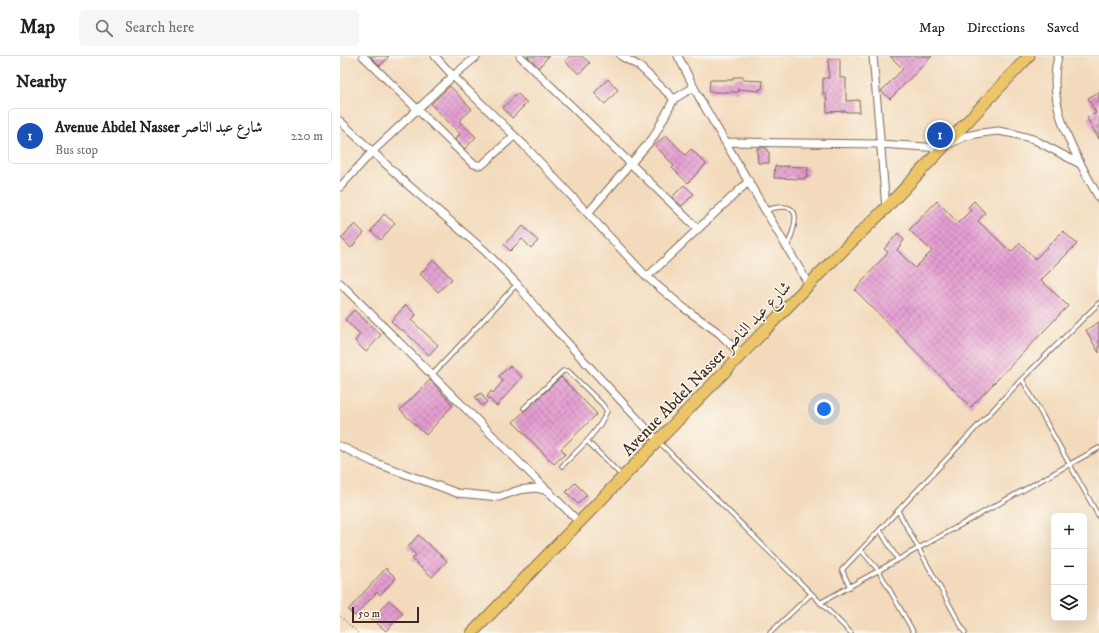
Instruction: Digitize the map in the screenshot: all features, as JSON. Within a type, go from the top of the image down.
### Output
[{"type":"main road","name":"Avenue Abdel Nasser شارع عبد الناصر","points":[[472,633],[809,285],[886,208],[1029,56]]},
{"type":"street","points":[[363,56],[472,162],[477,165],[482,165],[514,136]]},
{"type":"street","points":[[435,56],[452,76],[514,136],[588,213],[647,277],[684,308],[719,333],[742,355]]},
{"type":"street","points":[[340,187],[372,152],[418,110],[452,76],[477,56]]},
{"type":"street","points":[[520,56],[698,229]]},
{"type":"street","points":[[621,56],[638,66],[674,99]]},
{"type":"street","points":[[678,56],[694,87],[809,285]]},
{"type":"street","points":[[873,56],[886,208]]},
{"type":"street","points":[[1058,56],[1055,79],[1055,96],[1061,118],[1080,164],[1099,198]]},
{"type":"street","points":[[588,213],[653,138],[674,99],[694,87]]},
{"type":"street","points":[[340,121],[407,184],[485,251],[517,284],[540,312],[658,441]]},
{"type":"street","points":[[726,142],[880,144],[941,148],[966,136],[998,131],[1033,139],[1080,164]]},
{"type":"street","points":[[647,277],[749,180]]},
{"type":"street","points":[[340,283],[580,522]]},
{"type":"street","points":[[340,446],[373,462],[457,493],[499,496],[519,490],[536,488],[549,492]]},
{"type":"lane","points":[[766,210],[782,207],[790,209],[794,213],[796,219],[795,227],[788,247]]},
{"type":"lane","points":[[432,375],[517,284]]},
{"type":"lane","points":[[850,587],[842,570],[1022,379],[1099,303]]},
{"type":"lane","points":[[524,408],[563,371],[568,371],[607,411],[587,441],[562,466]]},
{"type":"lane","points":[[1022,379],[1099,517]]},
{"type":"lane","points":[[587,441],[624,477]]},
{"type":"lane","points":[[658,441],[850,633]]},
{"type":"lane","points":[[820,603],[1099,448]]},
{"type":"lane","points":[[898,511],[965,633]]},
{"type":"lane","points":[[880,530],[898,560]]},
{"type":"lane","points":[[861,550],[879,571],[914,633]]},
{"type":"lane","points":[[770,633],[811,594]]},
{"type":"path","points":[[340,616],[358,633]]},
{"type":"building","points":[[370,56],[389,56],[380,66]]},
{"type":"building","points":[[527,56],[549,56],[539,67]]},
{"type":"building","points":[[570,56],[582,56],[590,63],[579,74],[565,61]]},
{"type":"building","points":[[890,56],[932,56],[890,99],[881,91],[903,69]]},
{"type":"building","points":[[828,59],[840,59],[840,78],[846,78],[846,101],[859,100],[860,112],[827,112],[826,94],[823,94],[823,78],[829,78]]},
{"type":"building","points":[[733,77],[743,77],[743,80],[763,81],[762,89],[759,89],[759,91],[738,89],[739,92],[709,92],[710,80],[733,80]]},
{"type":"building","points":[[608,79],[618,90],[605,104],[594,93]]},
{"type":"building","points":[[450,86],[472,109],[459,121],[476,137],[465,149],[455,139],[460,134],[431,104]]},
{"type":"building","points":[[1099,92],[1099,139],[1087,118],[1096,113],[1088,98]]},
{"type":"building","points":[[517,93],[527,103],[512,118],[503,108]]},
{"type":"building","points":[[666,135],[685,155],[691,149],[706,164],[688,183],[672,168],[674,166],[655,145]]},
{"type":"building","points":[[757,148],[767,148],[767,152],[769,152],[769,163],[758,163]]},
{"type":"building","points":[[775,166],[808,167],[807,177],[804,177],[804,179],[774,178]]},
{"type":"building","points":[[684,185],[694,194],[682,206],[672,197]]},
{"type":"building","points":[[937,201],[958,223],[971,210],[968,207],[974,201],[985,213],[978,221],[1011,252],[1020,243],[1035,259],[1063,231],[1077,244],[1041,280],[1068,306],[971,407],[855,290],[888,252],[884,249],[898,233],[904,240],[897,250],[915,268],[932,251],[909,230]]},
{"type":"building","points":[[384,214],[395,223],[381,240],[371,231]]},
{"type":"building","points":[[355,224],[364,233],[351,248],[341,238]]},
{"type":"building","points":[[523,226],[538,241],[531,248],[522,239],[510,251],[504,244]]},
{"type":"building","points":[[434,260],[452,279],[438,292],[420,274]]},
{"type":"building","points":[[406,305],[416,315],[411,320],[438,345],[429,355],[402,329],[401,331],[391,321]]},
{"type":"building","points":[[354,310],[381,335],[366,352],[355,341],[360,334],[345,320]]},
{"type":"building","points":[[1099,322],[1099,353],[1086,330]]},
{"type":"building","points":[[510,366],[522,377],[497,406],[487,397],[491,391],[493,393],[503,381],[499,376]]},
{"type":"building","points":[[561,377],[597,414],[561,449],[565,454],[554,464],[513,422]]},
{"type":"building","points":[[430,380],[453,405],[426,435],[400,410]]},
{"type":"building","points":[[481,393],[487,402],[482,406],[475,397]]},
{"type":"building","points":[[575,483],[587,495],[578,504],[566,492]]},
{"type":"building","points":[[418,535],[447,561],[432,577],[412,559],[416,555],[408,547]]},
{"type":"building","points":[[386,568],[396,578],[380,595],[377,592],[355,616],[348,610]]},
{"type":"building","points":[[389,600],[403,613],[386,631],[372,619]]},
{"type":"place","name":"Avenue Abdel Nasser شارع عبد الناصر","points":[[940,135]]}]
